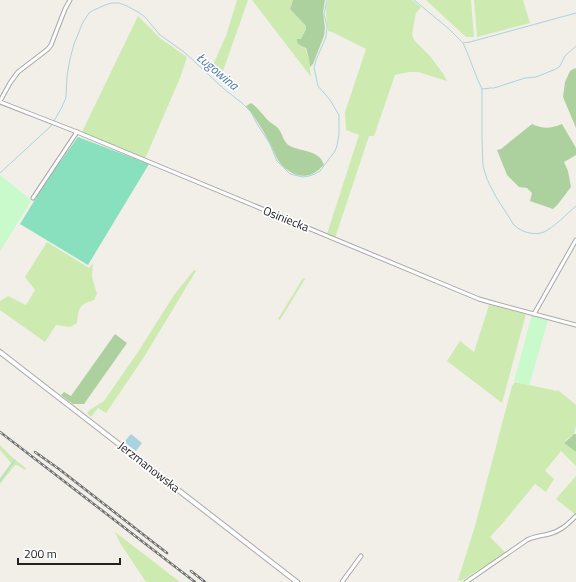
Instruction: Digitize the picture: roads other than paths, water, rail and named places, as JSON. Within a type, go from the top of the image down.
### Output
[{"type":"street","points":[[0,101],[10,82],[18,72],[48,50],[70,0]]},
{"type":"street","name":"Osiniecka","points":[[0,101],[462,292],[493,304],[576,325]]},
{"type":"street","points":[[33,198],[77,132]]},
{"type":"street","points":[[534,314],[576,240]]},
{"type":"street","name":"Jerzmanowska","points":[[0,352],[298,582]]},
{"type":"street","points":[[466,582],[527,540],[533,537],[557,532],[565,528],[576,516]]},
{"type":"street","points":[[342,582],[361,556]]},
{"type":"water","points":[[131,434],[142,443],[136,451],[124,442]]},
{"type":"waterway","name":"Ługowina","points":[[0,173],[51,126],[62,107],[66,97],[67,76],[74,44],[83,22],[89,13],[105,5],[119,3],[145,17],[160,35],[184,52],[224,89],[242,103],[251,112],[270,144],[277,161],[290,174],[303,177],[315,174],[320,171],[335,151],[339,134],[339,115],[330,100],[318,86],[314,67],[326,37],[327,26],[324,14],[327,0]]},
{"type":"waterway","name":"Ługowina","points":[[414,0],[449,29],[463,43],[576,13]]},
{"type":"waterway","points":[[463,43],[482,89],[483,166],[487,179],[496,197],[514,225],[520,230],[528,233],[536,234],[544,232],[556,224],[576,206]]},
{"type":"waterway","points":[[482,89],[494,88],[525,78],[536,77],[556,69],[560,66],[565,56],[576,46]]},
{"type":"waterway","points":[[0,481],[15,460]]},
{"type":"railway","points":[[0,432],[195,582]]},
{"type":"railway","points":[[35,452],[167,553]]},
{"type":"railway","points":[[191,571],[205,582]]}]
